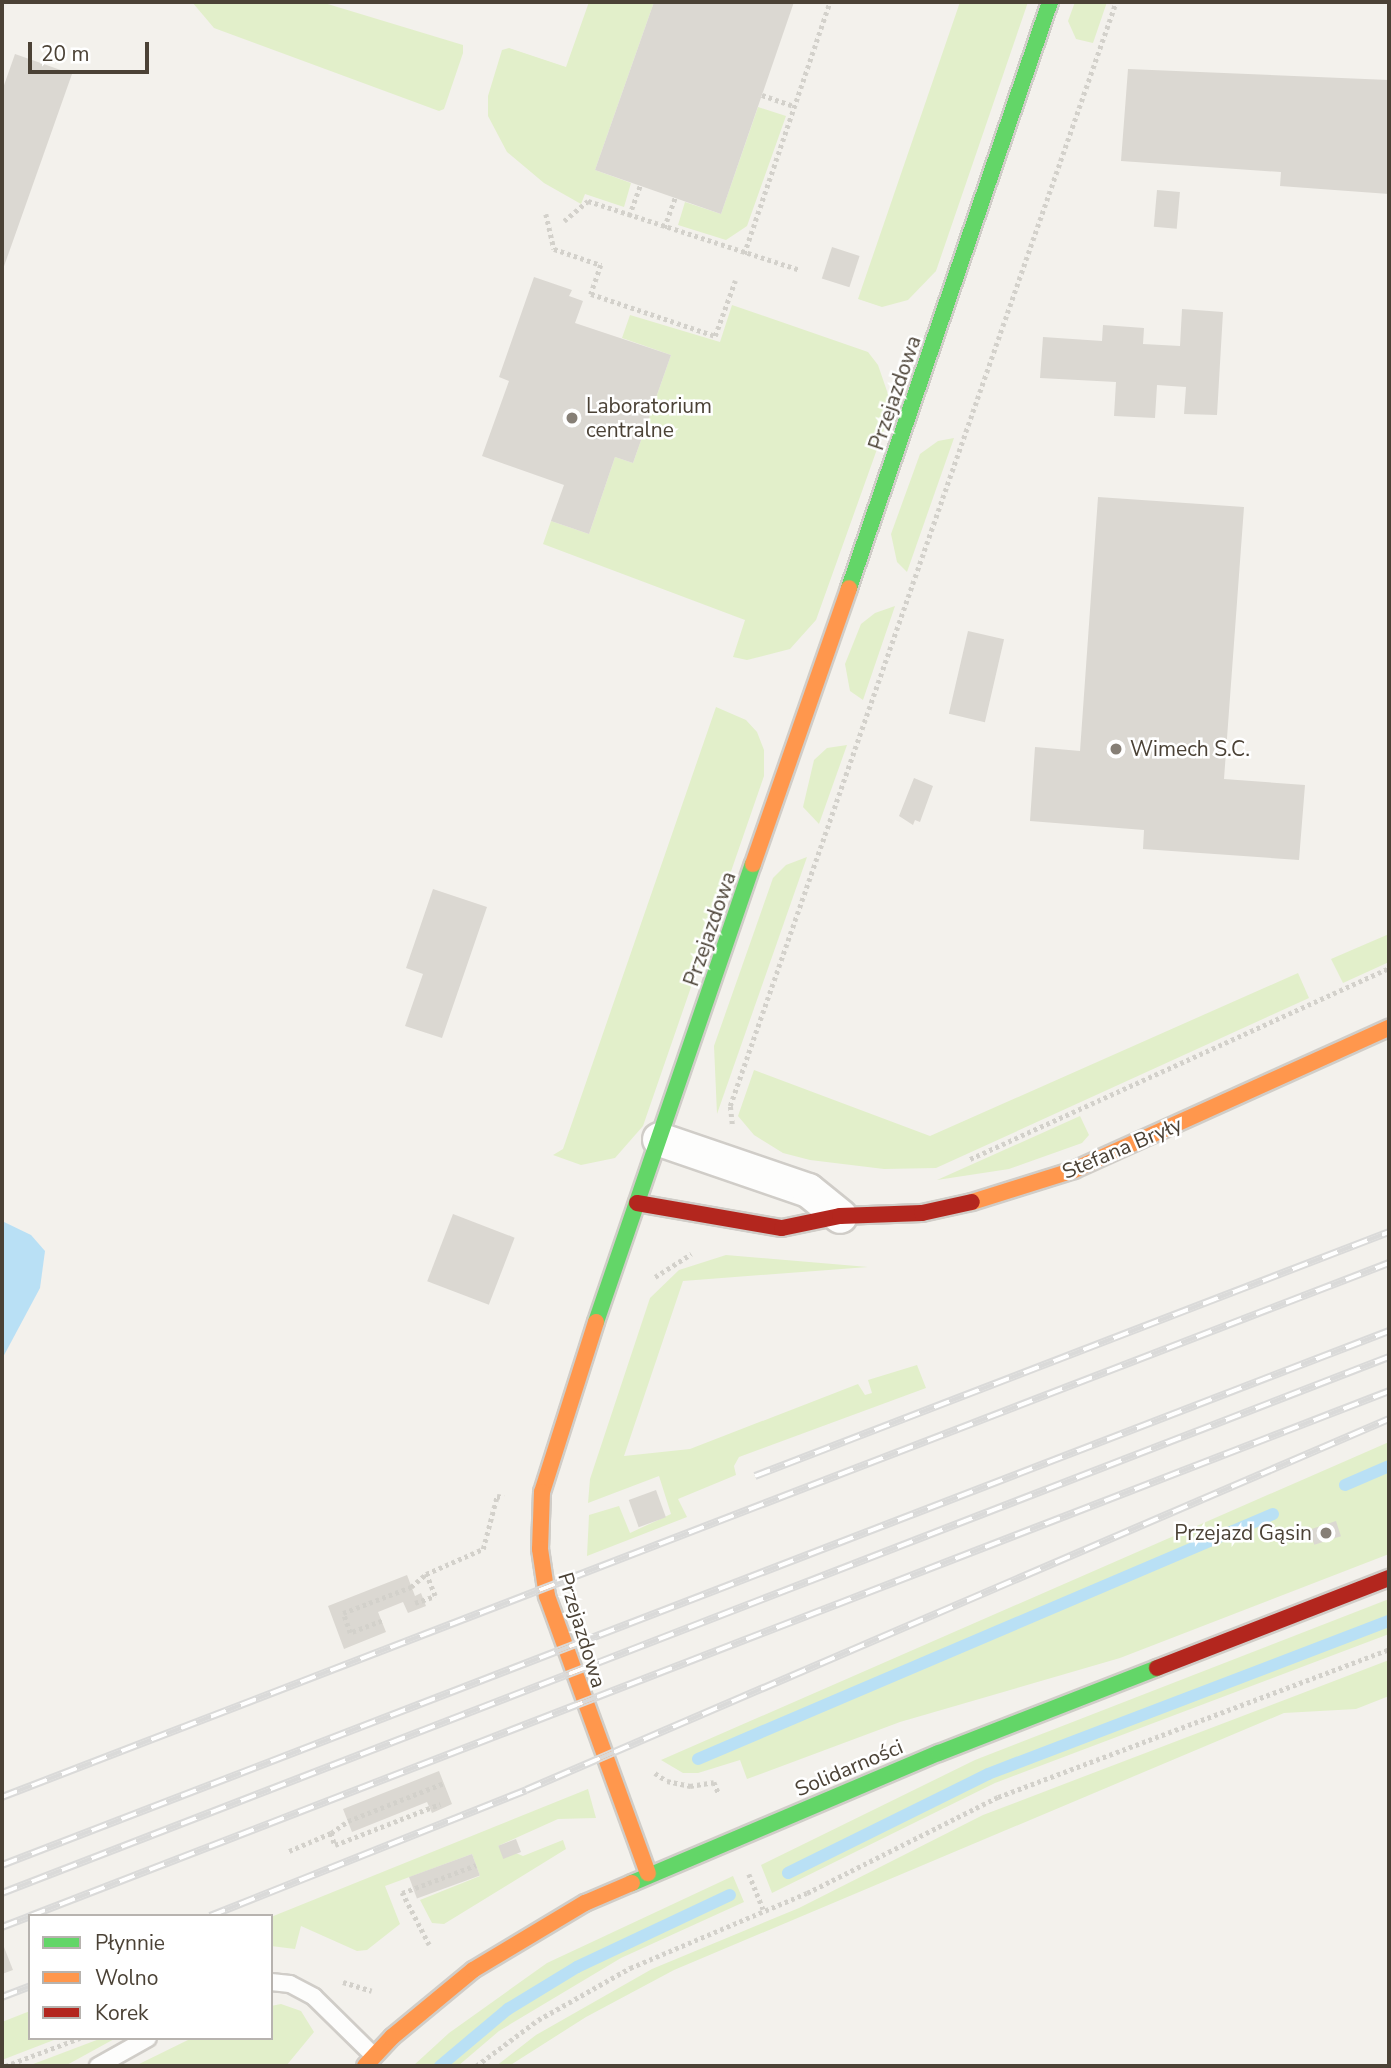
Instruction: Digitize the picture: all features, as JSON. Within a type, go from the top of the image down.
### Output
[{"type":"street","name":"Przejazdowa","points":[[648,1873],[550,1609],[540,1549],[542,1500],[556,1440],[1050,2]]},
{"type":"street","name":"Stefana Bryły","points":[[637,1203],[782,1228],[839,1216],[922,1213],[1013,1191],[1124,1148],[1389,1028]]},
{"type":"street","points":[[659,1139],[808,1191],[839,1216]]},
{"type":"street","name":"Solidarności","points":[[370,2061],[443,1993],[513,1943],[648,1873],[939,1753],[1389,1578]]},
{"type":"lane","points":[[273,1982],[290,1984],[314,1997],[370,2061]]},
{"type":"lane","points":[[98,2066],[144,2040]]},
{"type":"path","points":[[744,254],[830,2]]},
{"type":"path","points":[[738,1133],[730,1106],[1116,2]]},
{"type":"path","points":[[762,95],[794,106]]},
{"type":"path","points":[[629,216],[640,186]]},
{"type":"path","points":[[663,228],[675,198]]},
{"type":"path","points":[[564,221],[588,201],[663,228],[800,270]]},
{"type":"path","points":[[546,214],[554,249],[601,265],[591,294],[715,336],[735,281]]},
{"type":"path","points":[[964,1161],[1389,968]]},
{"type":"path","points":[[382,1621],[350,1633],[343,1613],[411,1587],[426,1574],[483,1549],[497,1496],[542,1500]]},
{"type":"path","points":[[415,1603],[435,1596],[426,1574]]},
{"type":"path","points":[[476,2066],[538,2020],[619,1974],[763,1909],[807,1893],[998,1797],[1389,1649]]},
{"type":"path","points":[[660,1778],[690,1786],[714,1782],[718,1792]]},
{"type":"path","points":[[289,1851],[331,1833],[348,1821],[443,1783]]},
{"type":"path","points":[[331,1833],[335,1845],[440,1804]]},
{"type":"path","points":[[429,1945],[402,1893],[476,1866]]},
{"type":"path","points":[[748,1871],[763,1909]]},
{"type":"path","points":[[5,2066],[75,2040]]},
{"type":"green space","points":[[192,2],[321,2],[463,45],[463,53],[444,109],[439,111],[214,28]]},
{"type":"green space","points":[[589,2],[654,2],[595,170],[631,183],[624,207],[585,194],[581,204],[544,183],[507,152],[488,116],[488,96],[502,50],[509,48],[566,67]]},
{"type":"green space","points":[[960,2],[1028,2],[936,271],[908,300],[882,307],[858,299]]},
{"type":"green space","points":[[1075,2],[1107,2],[1093,43],[1076,39],[1068,21]]},
{"type":"green space","points":[[758,107],[786,116],[747,226],[726,240],[678,225],[685,202],[721,214]]},
{"type":"green space","points":[[732,305],[868,352],[878,365],[889,397],[886,424],[816,620],[790,649],[747,660],[733,657],[745,620],[543,544],[551,521],[589,534],[615,457],[633,463],[671,355],[622,338],[630,315],[720,342]]},
{"type":"green space","points":[[954,438],[907,572],[897,562],[891,534],[920,454],[938,441]]},
{"type":"green space","points":[[895,606],[863,700],[850,691],[845,664],[861,624],[875,613]]},
{"type":"green space","points":[[716,707],[746,720],[757,732],[764,750],[764,776],[643,1126],[615,1158],[581,1165],[553,1155],[563,1149]]},
{"type":"green space","points":[[847,745],[819,824],[803,807],[814,760],[827,748]]},
{"type":"green space","points":[[807,857],[717,1114],[714,1046],[773,878],[786,865]]},
{"type":"green space","points":[[1389,934],[1389,962],[1343,983],[1331,959]]},
{"type":"green space","points":[[1298,973],[1309,998],[936,1168],[884,1169],[810,1160],[783,1153],[754,1135],[738,1116],[754,1070],[930,1136]]},
{"type":"green space","points":[[1080,1116],[1089,1135],[1082,1143],[1009,1169],[937,1180]]},
{"type":"green space","points":[[726,1255],[868,1267],[683,1281],[624,1456],[690,1449],[858,1384],[865,1395],[872,1393],[868,1380],[917,1365],[926,1388],[739,1457],[734,1466],[736,1475],[678,1499],[687,1517],[587,1556],[589,1515],[619,1506],[630,1533],[671,1514],[659,1476],[588,1503],[590,1479],[650,1298],[679,1270]]},
{"type":"green space","points":[[1389,1442],[1389,1554],[1120,1658],[900,1722],[747,1779],[740,1760],[698,1773],[683,1773],[661,1760]]},
{"type":"green space","points":[[1389,1599],[1389,1634],[995,1783],[772,1893],[761,1865],[975,1760]]},
{"type":"green space","points":[[1389,1660],[1389,1696],[1356,1709],[1284,1713],[674,1970],[586,2017],[509,2066],[496,2066],[536,2035],[652,1969],[799,1908],[983,1815]]},
{"type":"green space","points":[[588,1789],[596,1818],[558,1819],[498,1846],[523,1856],[563,1840],[566,1849],[444,1924],[432,1923],[420,1900],[480,1876],[472,1854],[385,1886],[400,1924],[367,1950],[357,1951],[301,1926],[295,1949],[273,1946],[273,1916]]},
{"type":"green space","points":[[733,1876],[744,1902],[621,1958],[499,2031],[458,2066],[413,2066],[449,2033],[547,1963]]},
{"type":"green space","points":[[281,2004],[301,2011],[314,2032],[286,2066],[135,2066],[188,2040],[273,2040],[273,2006]]},
{"type":"green space","points":[[28,2012],[28,2040],[54,2040],[2,2060],[2,2022]]},
{"type":"green space","points":[[97,2040],[112,2040],[65,2066],[28,2066]]},
{"type":"water","points":[[2,1221],[31,1235],[45,1251],[40,1288],[2,1359]]},
{"type":"building","points":[[654,2],[794,2],[721,214],[595,170]]},
{"type":"building","points":[[15,54],[72,74],[2,272],[2,91]]},
{"type":"building","points":[[1128,69],[1389,80],[1389,194],[1280,186],[1281,172],[1121,161]]},
{"type":"building","points":[[1157,190],[1180,192],[1177,229],[1154,227]]},
{"type":"building","points":[[832,247],[860,256],[849,287],[822,278]]},
{"type":"building","name":"Laboratorium centralne","points":[[534,277],[572,290],[569,296],[583,301],[575,323],[671,355],[633,463],[615,457],[589,534],[551,521],[564,485],[482,456],[509,381],[499,377]]},
{"type":"building","points":[[1182,309],[1223,312],[1217,415],[1184,414],[1186,387],[1157,385],[1155,418],[1114,416],[1116,382],[1040,378],[1043,337],[1102,341],[1103,325],[1144,328],[1143,344],[1180,346]]},
{"type":"building","points":[[1098,497],[1244,507],[1224,779],[1305,785],[1299,860],[1143,849],[1144,830],[1030,821],[1035,747],[1080,751]]},
{"type":"building","points":[[968,631],[1004,639],[985,722],[949,714]]},
{"type":"building","points":[[914,778],[933,786],[920,822],[915,820],[913,825],[899,816]]},
{"type":"building","points":[[433,889],[487,907],[442,1038],[405,1026],[423,974],[406,968]]},
{"type":"building","points":[[453,1214],[515,1238],[489,1305],[427,1281]]},
{"type":"building","points":[[656,1490],[666,1517],[639,1527],[629,1500]]},
{"type":"building","name":"Przejazd Gąsin","points":[[1336,1521],[1341,1536],[1314,1545],[1309,1530]]},
{"type":"building","points":[[407,1575],[415,1596],[421,1593],[426,1606],[408,1613],[403,1602],[378,1612],[386,1632],[344,1649],[328,1606]]},
{"type":"building","points":[[439,1771],[452,1804],[432,1813],[427,1802],[352,1832],[343,1809]]},
{"type":"building","points":[[516,1839],[521,1852],[503,1859],[498,1846]]},
{"type":"building","points":[[472,1854],[480,1876],[417,1899],[409,1877]]},
{"type":"building","points":[[2,1942],[13,1970],[2,1974]]},
{"type":"waterway","points":[[1345,1485],[1389,1466]]},
{"type":"waterway","points":[[698,1759],[1273,1514]]},
{"type":"waterway","points":[[788,1873],[988,1774],[1389,1621]]},
{"type":"waterway","points":[[440,2066],[508,2009],[577,1967],[730,1895]]},
{"type":"railway","points":[[755,1476],[1389,1232]]},
{"type":"railway","points":[[2,1797],[1389,1263]]},
{"type":"railway","points":[[2,1865],[1389,1331]]},
{"type":"railway","points":[[2,1893],[1389,1357]]},
{"type":"railway","points":[[35,1914],[1389,1391]]},
{"type":"railway","points":[[215,1914],[526,1790],[1389,1419]]},
{"type":"railway","points":[[2,1927],[28,1917]]},
{"type":"railway","points":[[2,1997],[28,1987]]},
{"type":"traffic: fast","points":[[849,588],[1050,2]]},
{"type":"traffic: fast","points":[[596,1322],[753,864]]},
{"type":"traffic: fast","points":[[632,1883],[939,1753],[1157,1668]]},
{"type":"traffic: slow","points":[[753,864],[849,588]]},
{"type":"traffic: slow","points":[[972,1202],[1074,1170],[1389,1028]]},
{"type":"traffic: slow","points":[[596,1322],[542,1492],[540,1549],[547,1596],[648,1873]]},
{"type":"traffic: slow","points":[[365,2066],[392,2037],[473,1970],[585,1903],[632,1883]]},
{"type":"traffic: jam","points":[[637,1203],[782,1228],[840,1216],[922,1213],[972,1202]]},
{"type":"traffic: jam","points":[[1157,1668],[1389,1578]]},
{"type":"place","name":"Laboratorium centralne","points":[[572,418]]},
{"type":"place","name":"Wimech S.C.","points":[[1116,749]]},
{"type":"place","name":"Przejazd Gąsin","points":[[1326,1533]]}]
